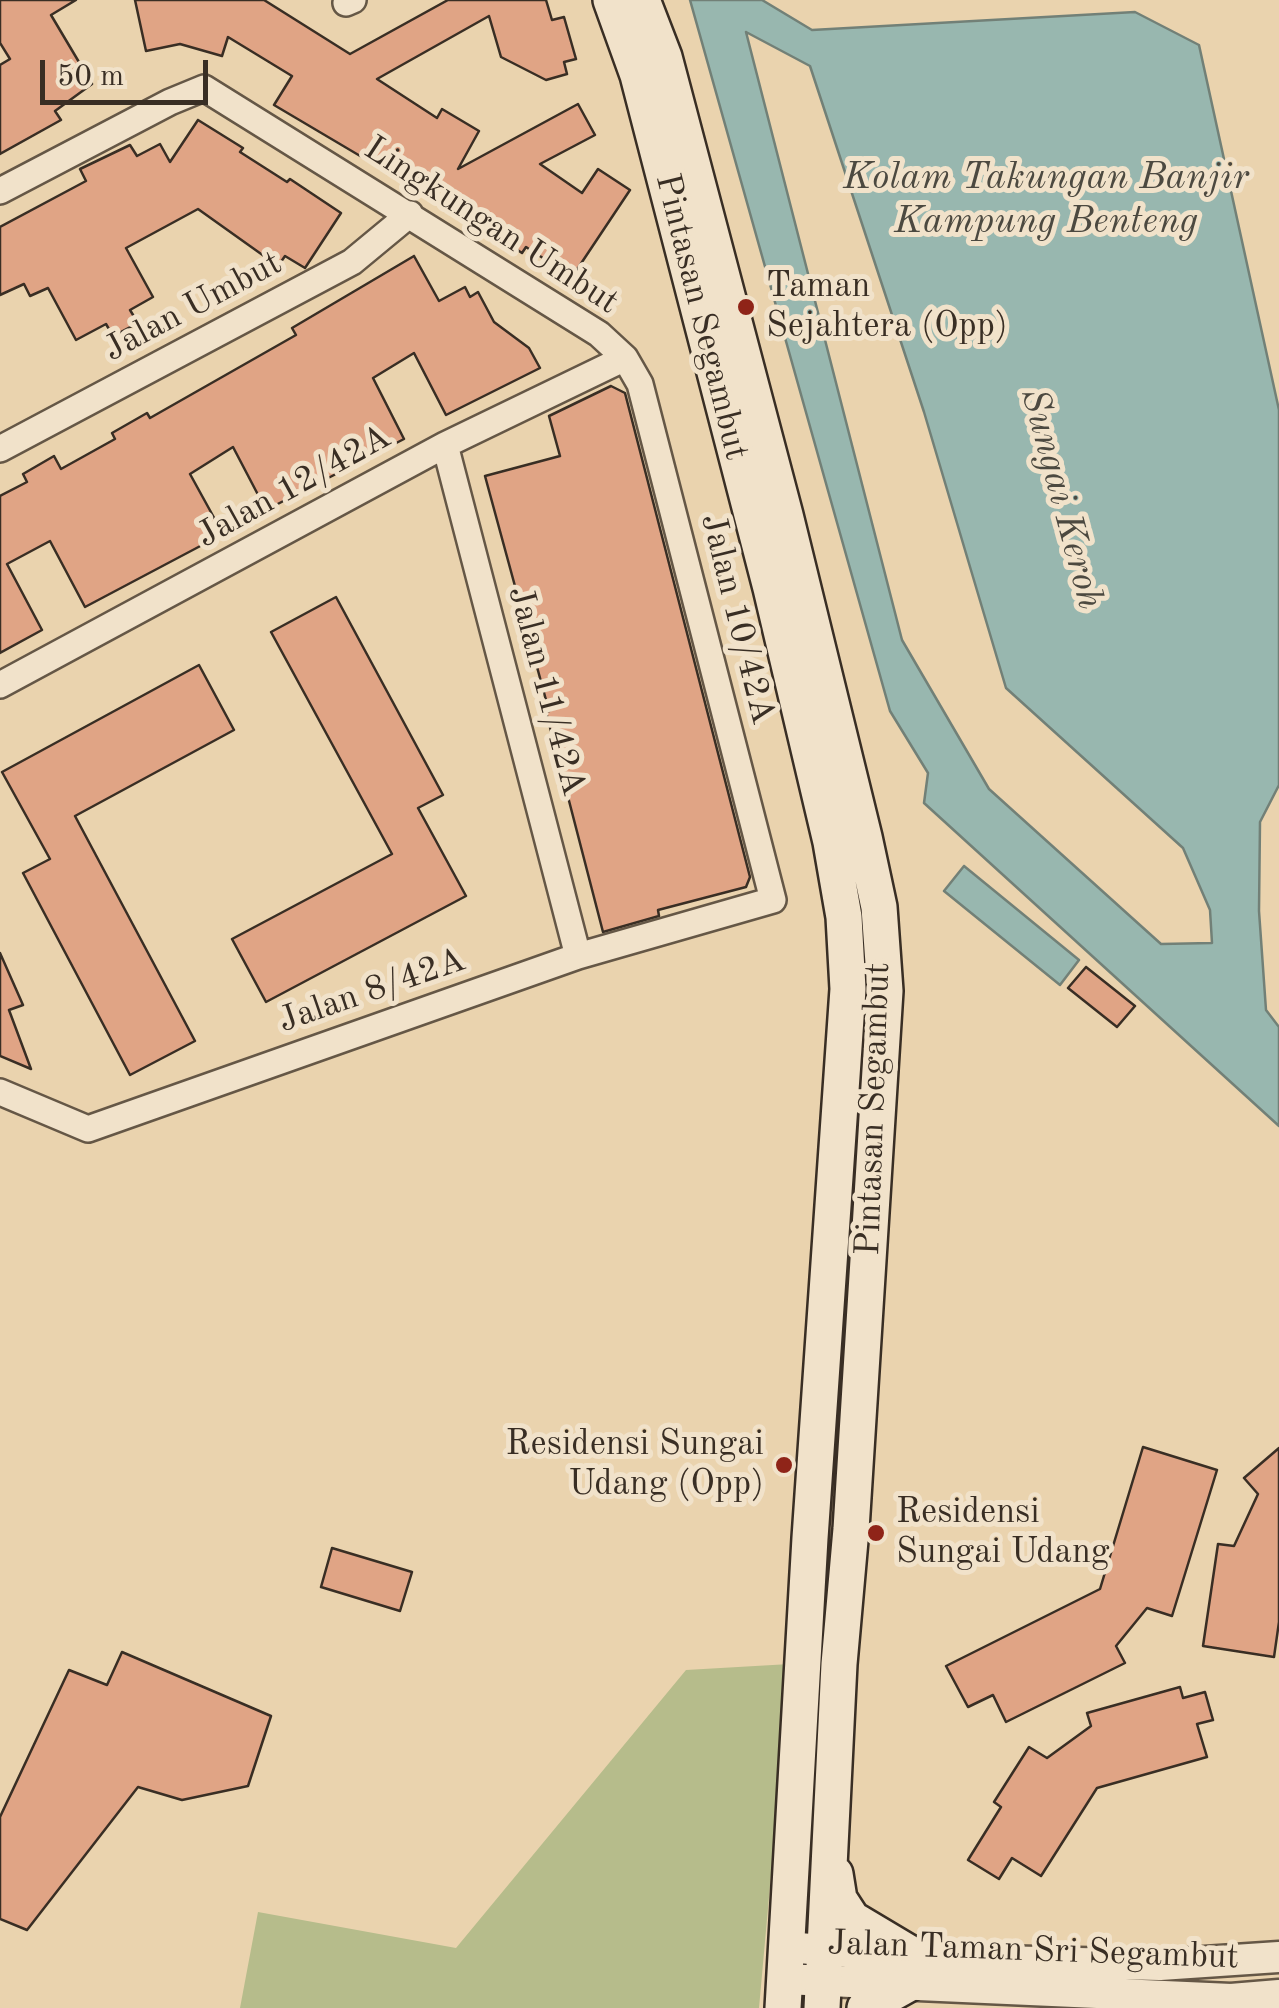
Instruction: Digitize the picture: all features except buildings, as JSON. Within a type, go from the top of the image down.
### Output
[{"type":"main road","name":"Pintasan Segambut","points":[[611,0],[638,75],[757,534],[831,842],[844,917],[848,990],[784,1978]]},
{"type":"main road","name":"Pintasan Segambut","points":[[642,0],[664,57],[780,496],[878,908],[885,991],[823,1979]]},
{"type":"main road","points":[[830,1843],[838,1898],[852,1920],[912,1970],[865,2008]]},
{"type":"street","name":"Lingkungan Umbut","points":[[0,191],[204,88],[600,334],[625,358]]},
{"type":"street","name":"Jalan Umbut","points":[[0,449],[352,262],[410,214]]},
{"type":"street","name":"Jalan 12/42A","points":[[0,686],[446,444],[625,358]]},
{"type":"street","name":"Jalan 10/42A","points":[[625,358],[640,384],[774,900]]},
{"type":"street","name":"Jalan 11/42A","points":[[446,444],[578,956]]},
{"type":"street","name":"Jalan 8/42A","points":[[0,1092],[88,1130],[578,956],[774,900]]},
{"type":"street","name":"Jalan Taman Sri Segambut","points":[[784,1978],[1279,1957]]},
{"type":"street","name":"Jalan Taman Sri Segambut","points":[[912,1970],[1230,1999],[1279,1994]]},
{"type":"green space","points":[[790,1664],[759,2008],[240,2008],[258,1912],[456,1948],[686,1670]]},
{"type":"water","name":"Kolam Takungan Banjir Kampung Benteng","points":[[690,0],[762,0],[812,30],[1135,12],[1199,45],[1279,410],[1279,785],[1260,822],[1259,911],[1266,1010],[1279,1027],[1279,1126],[924,803],[928,773],[890,711]],"holes":[[[746,32],[810,66],[924,412],[1006,688],[1183,848],[1210,910],[1212,943],[1161,944],[989,789],[902,640]]]},
{"type":"water","points":[[964,866],[1079,960],[1060,985],[944,891]]},
{"type":"place","name":"Taman Sejahtera (Opp)","points":[[746,307]]},
{"type":"place","name":"Residensi Sungai Udang (Opp)","points":[[784,1465]]},
{"type":"place","name":"Residensi Sungai Udang","points":[[876,1533]]},
{"type":"water label","name":"Sungai Keroh","points":[[1061,499]]}]
